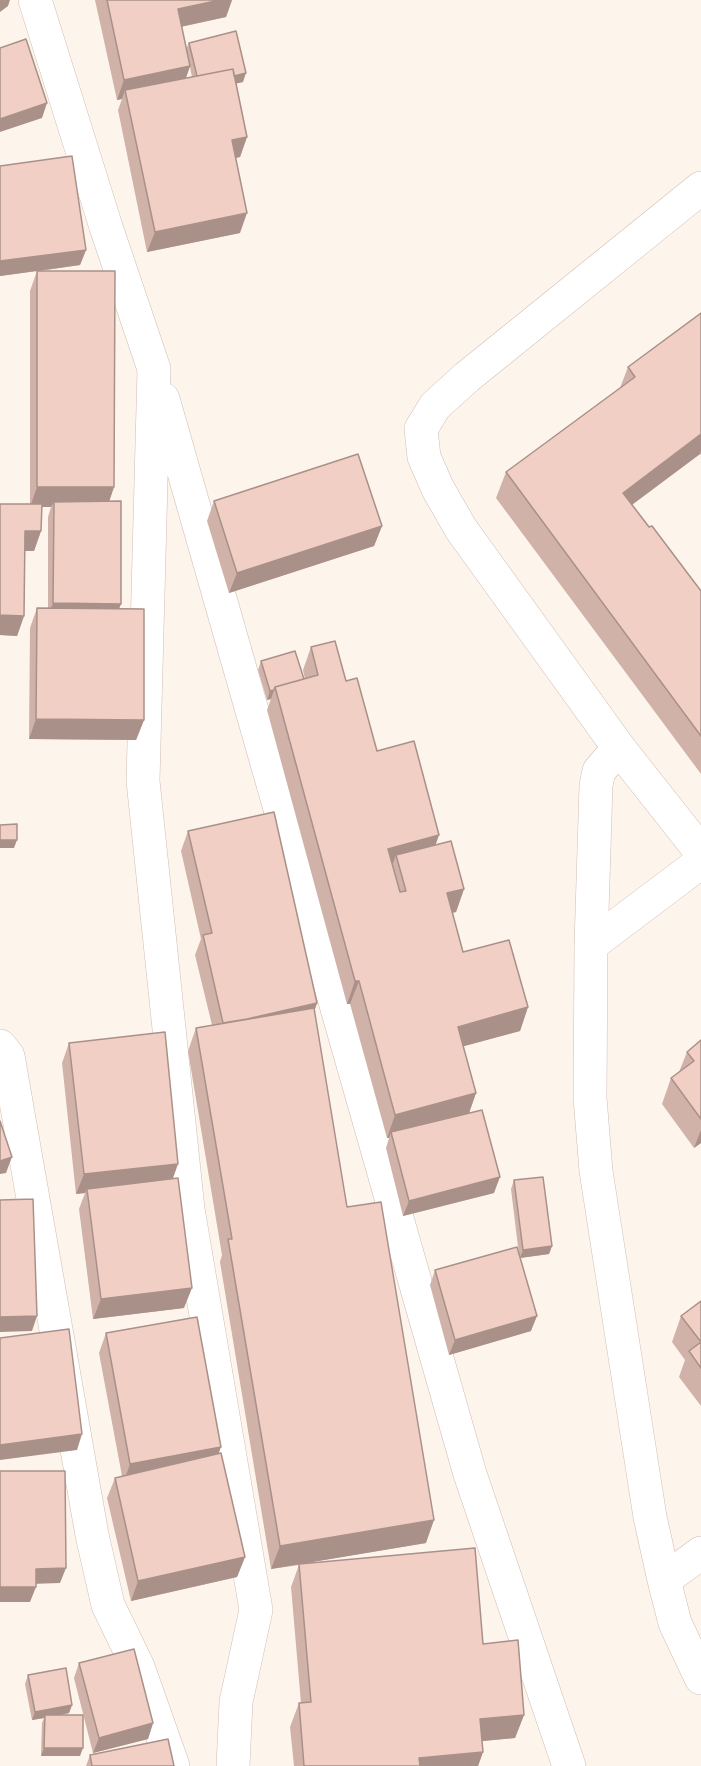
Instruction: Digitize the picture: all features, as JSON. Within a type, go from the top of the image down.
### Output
[{"type":"street","points":[[35,0],[106,227],[154,369],[470,1474],[569,1766]]},
{"type":"street","points":[[701,188],[467,377],[435,406],[421,429],[424,457],[438,489],[461,529],[619,748],[701,852]]},
{"type":"street","points":[[154,369],[143,781],[188,1209],[256,1610],[236,1702],[233,1766]]},
{"type":"street","points":[[619,748],[603,765],[597,777],[591,945],[590,1098],[596,1170],[650,1517],[675,1623],[701,1678]]},
{"type":"street","points":[[591,945],[701,862]]},
{"type":"street","points":[[3,1053],[92,1535],[108,1605],[138,1667],[173,1766]]},
{"type":"street","points":[[664,1580],[701,1553]]},
{"type":"building","points":[[107,0],[220,0],[178,9],[190,66],[124,80]]},
{"type":"building","points":[[236,31],[246,73],[234,76],[233,69],[197,76],[189,43]]},
{"type":"building","points":[[26,39],[47,103],[0,119],[0,48]]},
{"type":"building","points":[[233,69],[247,137],[232,140],[247,213],[155,232],[125,90]]},
{"type":"building","points":[[72,156],[86,250],[0,261],[0,166]]},
{"type":"building","points":[[37,271],[115,271],[114,487],[37,487]]},
{"type":"building","points":[[701,313],[701,434],[623,493],[649,527],[652,526],[701,591],[701,736],[506,472],[635,377],[628,367]]},
{"type":"building","points":[[358,454],[382,526],[237,573],[214,501]]},
{"type":"building","points":[[121,501],[121,604],[53,603],[54,502]]},
{"type":"building","points":[[0,504],[42,504],[41,531],[25,531],[24,616],[0,615]]},
{"type":"building","points":[[37,608],[144,609],[144,720],[36,719]]},
{"type":"building","points":[[335,641],[346,681],[357,678],[377,751],[414,741],[439,835],[388,849],[400,892],[406,891],[396,855],[451,841],[464,889],[447,893],[463,952],[509,940],[528,1007],[458,1027],[476,1093],[395,1115],[359,981],[355,981],[275,687],[318,675],[311,647]]},
{"type":"building","points":[[295,651],[304,679],[275,687],[270,691],[261,661]]},
{"type":"building","points":[[274,812],[317,1003],[223,1023],[203,935],[212,933],[188,831]]},
{"type":"building","points":[[17,824],[17,840],[0,840],[0,825]]},
{"type":"building","points":[[314,1008],[347,1207],[381,1202],[434,1520],[280,1546],[228,1239],[232,1239],[196,1028]]},
{"type":"building","points":[[165,1032],[178,1164],[84,1174],[69,1043]]},
{"type":"building","points":[[701,1040],[701,1119],[671,1078],[694,1061],[687,1052]]},
{"type":"building","points":[[482,1110],[500,1177],[409,1201],[391,1132]]},
{"type":"building","points":[[0,1121],[12,1157],[0,1161]]},
{"type":"building","points":[[543,1177],[552,1246],[523,1250],[514,1180]]},
{"type":"building","points":[[178,1178],[192,1288],[101,1299],[87,1189]]},
{"type":"building","points":[[33,1199],[37,1316],[0,1317],[0,1200]]},
{"type":"building","points":[[517,1247],[537,1316],[455,1340],[435,1270]]},
{"type":"building","points":[[701,1301],[701,1342],[681,1316]]},
{"type":"building","points":[[197,1317],[221,1447],[130,1464],[106,1333]]},
{"type":"building","points":[[69,1329],[82,1434],[0,1445],[0,1338]]},
{"type":"building","points":[[701,1342],[701,1368],[689,1351]]},
{"type":"building","points":[[221,1453],[245,1557],[138,1581],[115,1478]]},
{"type":"building","points":[[0,1471],[65,1471],[66,1568],[36,1569],[36,1587],[0,1587]]},
{"type":"building","points":[[475,1548],[483,1644],[518,1640],[524,1715],[480,1719],[483,1752],[419,1758],[420,1766],[304,1766],[299,1703],[311,1702],[299,1564]]},
{"type":"building","points":[[134,1649],[153,1723],[99,1738],[79,1663]]},
{"type":"building","points":[[66,1668],[72,1705],[35,1712],[28,1675]]},
{"type":"building","points":[[45,1715],[83,1715],[83,1748],[44,1748]]},
{"type":"building","points":[[168,1739],[174,1766],[92,1766],[90,1755]]}]
